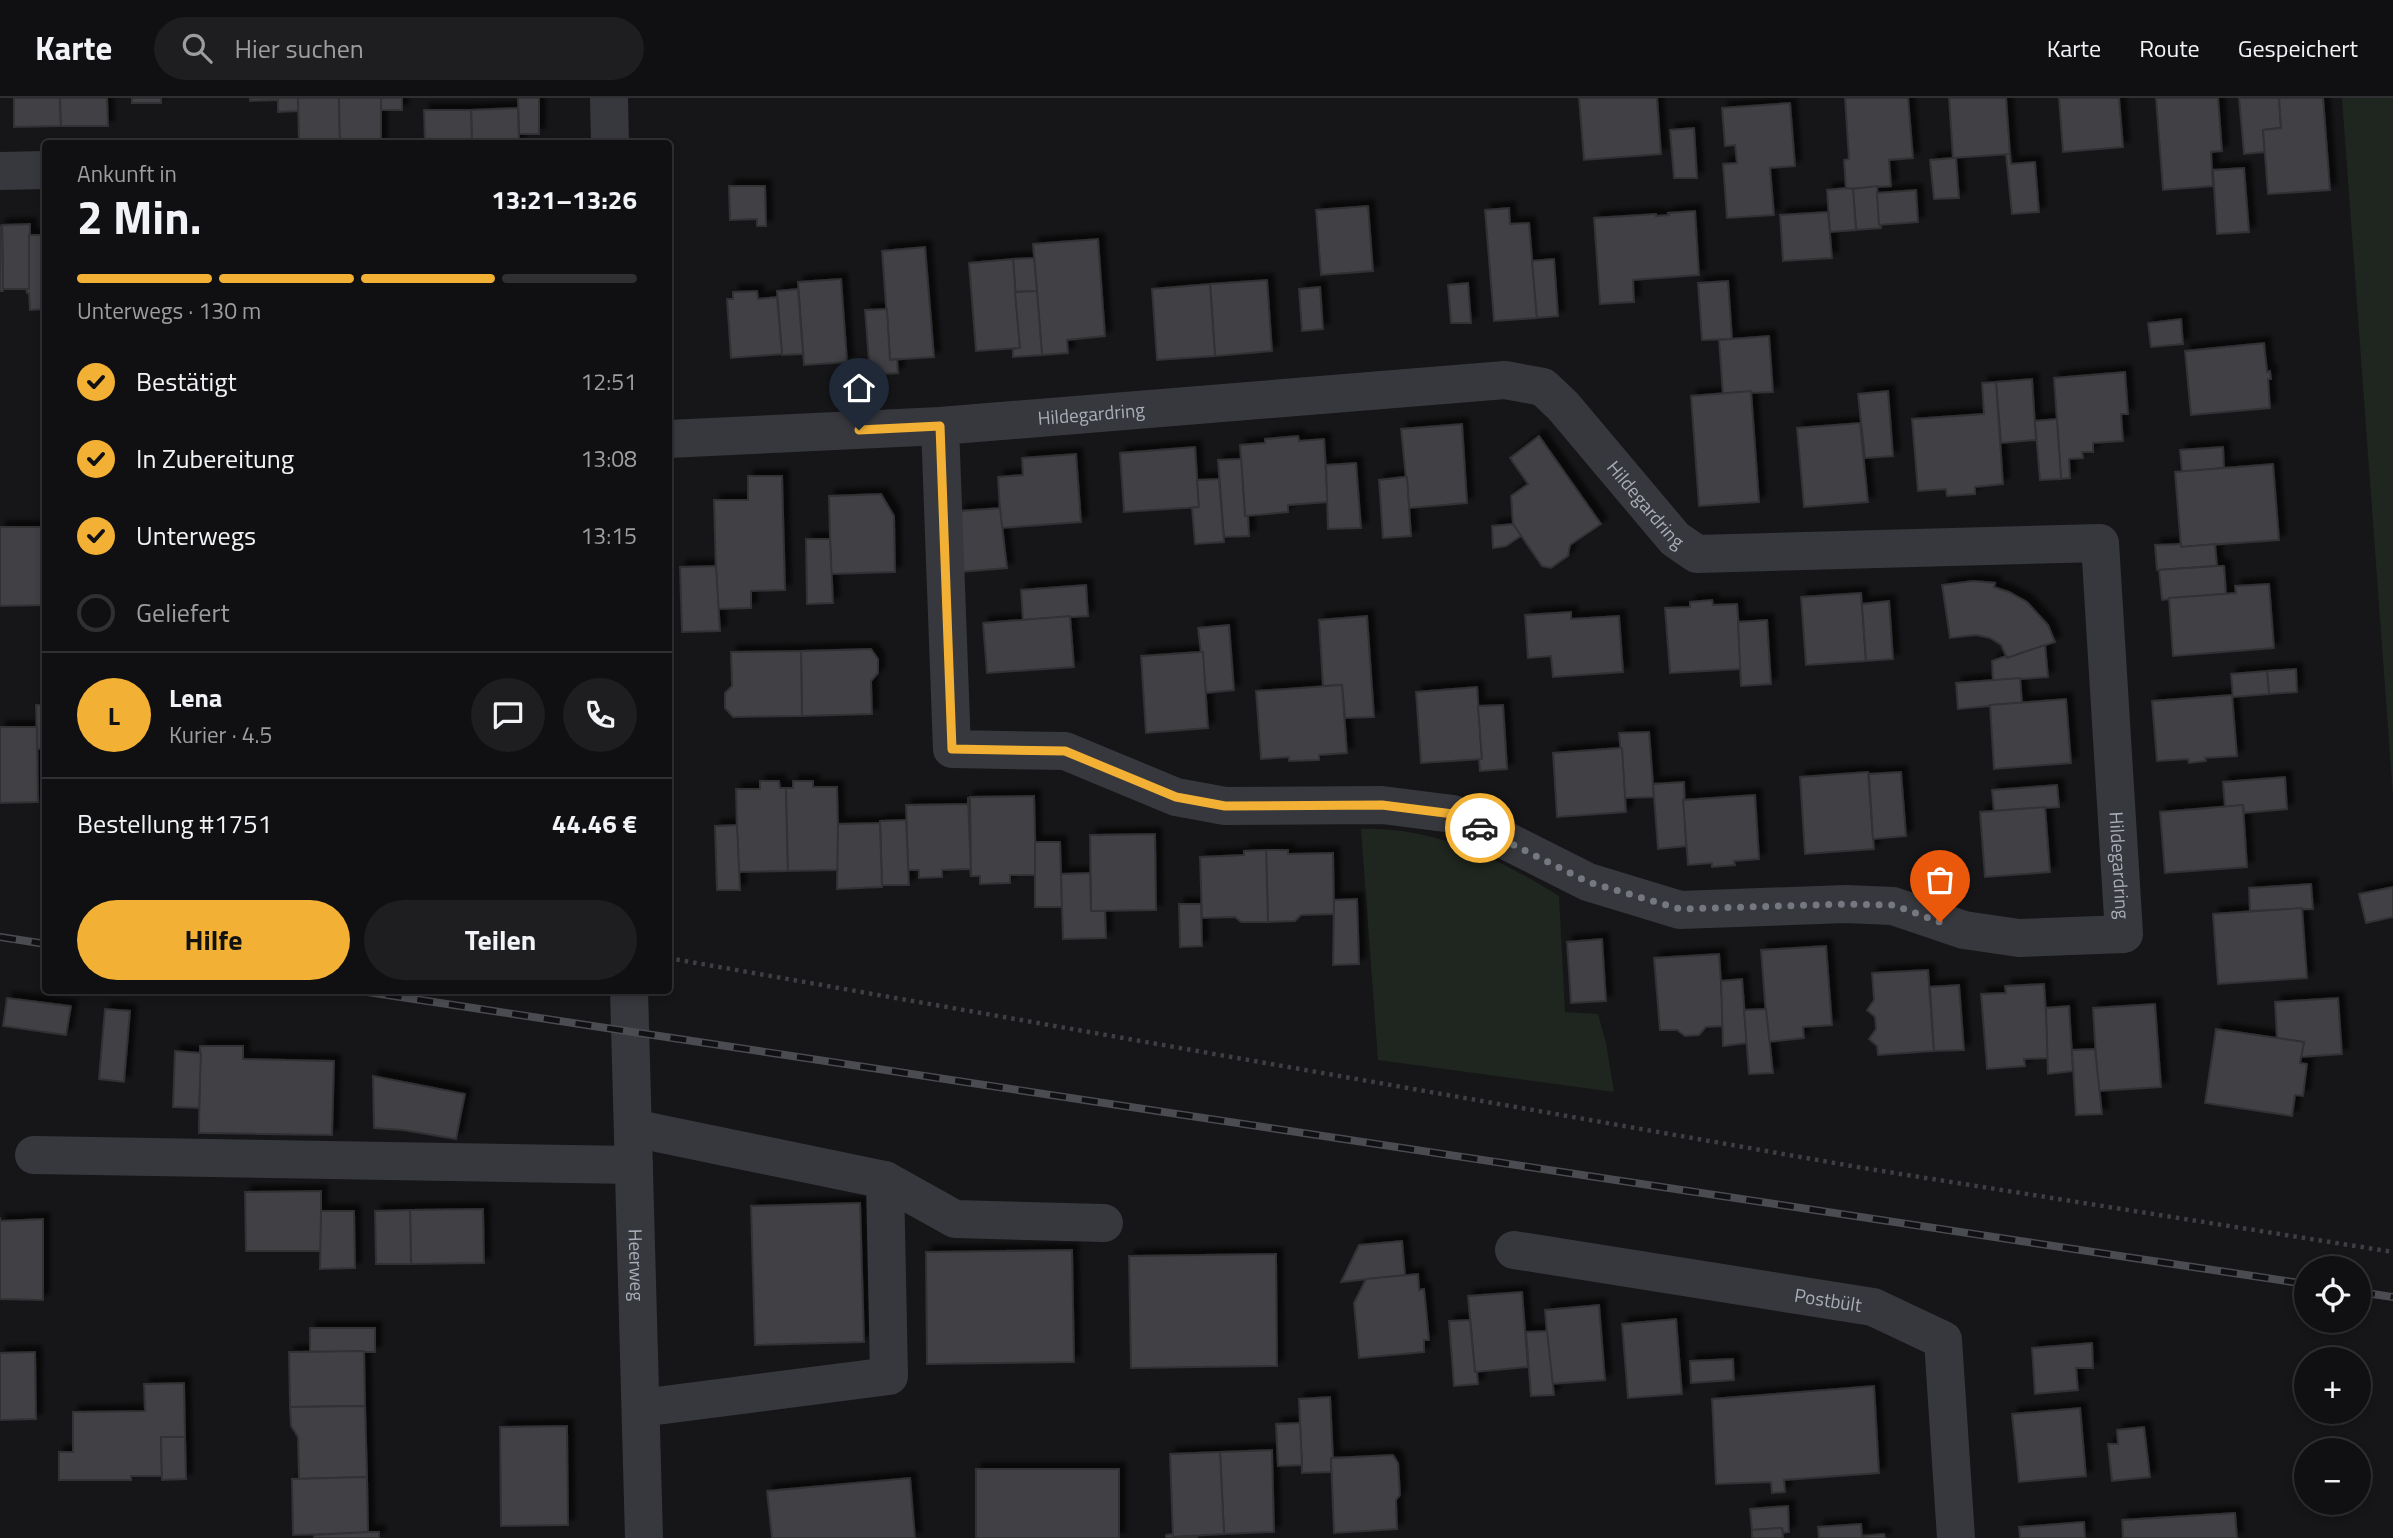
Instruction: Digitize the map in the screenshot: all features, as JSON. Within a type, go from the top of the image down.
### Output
[{"type":"street","points":[[609,98],[610,140]]},
{"type":"street","points":[[0,171],[42,170]]},
{"type":"street","name":"Hildegardring","points":[[672,439],[940,426],[1505,380],[1543,387],[1563,406],[1675,539],[1698,554],[2100,543],[2124,934],[2019,938],[1964,930],[1893,905],[1680,909],[1588,882],[1453,814],[1382,805],[1225,806],[1176,797],[1065,751],[952,749],[940,426]]},
{"type":"street","name":"Heerweg","points":[[629,994],[644,1538]]},
{"type":"street","points":[[34,1155],[633,1147],[885,1180],[955,1219],[1104,1223]]},
{"type":"street","points":[[641,1408],[889,1376],[885,1180]]},
{"type":"street","name":"Postbült","points":[[1514,1250],[1873,1307],[1943,1340],[1956,1538]]},
{"type":"path","points":[[672,959],[1850,1166],[2393,1252]]},
{"type":"shaded area","points":[[2342,98],[2393,98],[2393,796]]},
{"type":"shaded area","points":[[1361,829],[1414,833],[1439,839],[1489,858],[1559,896],[1565,1012],[1598,1014],[1614,1092],[1378,1060]]},
{"type":"building","points":[[14,98],[60,98],[61,126],[14,127]]},
{"type":"building","points":[[60,98],[107,98],[108,126],[61,126]]},
{"type":"building","points":[[132,98],[161,98],[161,103],[132,103]]},
{"type":"building","points":[[250,98],[278,98],[278,100],[250,101]]},
{"type":"building","points":[[278,98],[298,98],[299,111],[278,112]]},
{"type":"building","points":[[298,98],[339,98],[340,140],[299,140]]},
{"type":"building","points":[[339,98],[381,98],[381,140],[340,140]]},
{"type":"building","points":[[381,98],[402,98],[402,110],[381,110]]},
{"type":"building","points":[[518,98],[539,98],[539,134],[519,134]]},
{"type":"building","points":[[1579,98],[1657,98],[1661,154],[1584,160]]},
{"type":"building","points":[[1845,98],[1908,98],[1913,158],[1889,160],[1891,186],[1846,189],[1844,160],[1849,159]]},
{"type":"building","points":[[1949,98],[2006,98],[2010,154],[1953,158]]},
{"type":"building","points":[[2059,98],[2119,98],[2123,147],[2063,152]]},
{"type":"building","points":[[2156,98],[2218,98],[2222,151],[2211,152],[2213,186],[2163,190]]},
{"type":"building","points":[[2239,98],[2279,98],[2281,128],[2263,130],[2265,152],[2244,154]]},
{"type":"building","points":[[2279,98],[2323,98],[2330,190],[2268,194],[2263,130],[2281,128]]},
{"type":"building","points":[[1790,103],[1795,166],[1770,168],[1774,215],[1727,218],[1723,164],[1737,163],[1735,145],[1725,146],[1722,108]]},
{"type":"building","points":[[518,108],[519,140],[472,140],[471,110]]},
{"type":"building","points":[[424,110],[471,110],[472,140],[425,140]]},
{"type":"building","points":[[1694,128],[1697,178],[1674,178],[1670,130]]},
{"type":"building","points":[[2006,154],[2010,154],[2011,164],[2035,162],[2039,212],[2012,214]]},
{"type":"building","points":[[1956,158],[1959,198],[1934,199],[1930,160]]},
{"type":"building","points":[[2244,168],[2249,232],[2217,234],[2213,170]]},
{"type":"building","points":[[729,186],[765,186],[766,226],[757,226],[757,219],[730,220]]},
{"type":"building","points":[[1877,186],[1881,228],[1856,230],[1853,189]]},
{"type":"building","points":[[1853,189],[1856,230],[1830,232],[1827,190]]},
{"type":"building","points":[[1916,190],[1918,222],[1879,225],[1877,193]]},
{"type":"building","points":[[1368,206],[1373,271],[1321,275],[1316,210]]},
{"type":"building","points":[[1509,208],[1510,224],[1529,223],[1537,318],[1494,321],[1485,210]]},
{"type":"building","points":[[1695,211],[1699,275],[1633,280],[1634,302],[1600,304],[1594,218],[1656,216]]},
{"type":"building","points":[[1828,212],[1832,258],[1783,261],[1780,215]]},
{"type":"building","points":[[30,224],[29,289],[3,289],[2,225]]},
{"type":"building","points":[[2,226],[3,291],[0,291]]},
{"type":"building","points":[[29,235],[42,235],[42,309],[30,310],[29,293],[26,289],[29,289]]},
{"type":"building","points":[[1098,239],[1105,336],[1067,340],[1068,353],[1042,355],[1033,244]]},
{"type":"building","points":[[925,247],[934,357],[890,360],[882,251]]},
{"type":"building","points":[[1034,258],[1037,291],[1015,292],[1013,259]]},
{"type":"building","points":[[1013,259],[1020,348],[976,351],[969,263]]},
{"type":"building","points":[[1554,259],[1558,316],[1537,318],[1532,261]]},
{"type":"building","points":[[841,279],[847,362],[804,365],[798,282]]},
{"type":"building","points":[[1267,280],[1272,351],[1215,356],[1210,284]]},
{"type":"building","points":[[1728,281],[1732,339],[1702,340],[1698,283]]},
{"type":"building","points":[[1468,283],[1471,323],[1451,323],[1448,285]]},
{"type":"building","points":[[1210,284],[1215,356],[1157,360],[1152,289]]},
{"type":"building","points":[[1320,287],[1323,329],[1302,331],[1299,289]]},
{"type":"building","points":[[798,289],[803,354],[782,355],[777,291]]},
{"type":"building","points":[[757,291],[758,299],[777,297],[782,354],[731,358],[727,299],[733,299],[733,292]]},
{"type":"building","points":[[1037,291],[1042,355],[1013,357],[1013,349],[1020,348],[1015,292]]},
{"type":"building","points":[[887,309],[890,360],[897,359],[898,373],[870,375],[865,310]]},
{"type":"building","points":[[2181,319],[2183,344],[2151,347],[2148,323]]},
{"type":"building","points":[[1769,336],[1773,392],[1723,394],[1719,340]]},
{"type":"building","points":[[2264,343],[2267,372],[2270,371],[2271,379],[2268,379],[2270,408],[2191,415],[2185,351]]},
{"type":"building","points":[[2125,372],[2128,414],[2121,414],[2123,441],[2093,443],[2093,452],[2082,452],[2083,458],[2069,459],[2070,478],[2061,479],[2054,378]]},
{"type":"building","points":[[2032,379],[2036,440],[2001,443],[1996,382]]},
{"type":"building","points":[[1996,382],[2003,484],[1975,487],[1975,494],[1947,496],[1946,489],[1918,491],[1912,419],[1984,414],[1982,383]]},
{"type":"building","points":[[1751,391],[1759,502],[1699,506],[1691,396]]},
{"type":"building","points":[[1888,391],[1893,456],[1865,458],[1858,394]]},
{"type":"building","points":[[2057,419],[2061,479],[2040,480],[2035,421]]},
{"type":"building","points":[[1860,423],[1868,502],[1804,507],[1797,428]]},
{"type":"building","points":[[1462,424],[1467,503],[1409,508],[1401,429]]},
{"type":"building","points":[[1298,436],[1299,441],[1324,439],[1328,502],[1288,505],[1288,512],[1245,516],[1240,445]]},
{"type":"building","points":[[1539,436],[1601,524],[1570,545],[1568,556],[1551,568],[1542,566],[1513,524],[1511,496],[1528,484],[1510,458]]},
{"type":"building","points":[[1195,447],[1199,507],[1124,512],[1120,453]]},
{"type":"building","points":[[2223,447],[2224,468],[2182,472],[2180,450]]},
{"type":"building","points":[[1076,454],[1081,522],[1001,528],[998,477],[1023,475],[1022,458]]},
{"type":"building","points":[[1241,459],[1249,536],[1224,537],[1218,460]]},
{"type":"building","points":[[1356,463],[1361,528],[1328,529],[1326,465]]},
{"type":"building","points":[[2273,464],[2279,540],[2181,547],[2175,472]]},
{"type":"building","points":[[748,476],[782,476],[785,590],[751,591],[751,608],[717,609],[714,500],[748,500]]},
{"type":"building","points":[[1407,477],[1411,536],[1383,538],[1379,480]]},
{"type":"building","points":[[1219,479],[1224,542],[1195,544],[1192,508],[1199,507],[1197,480]]},
{"type":"building","points":[[881,494],[894,516],[895,572],[831,574],[829,496]]},
{"type":"building","points":[[1000,508],[1007,568],[961,572],[960,511]]},
{"type":"building","points":[[1513,524],[1521,536],[1506,546],[1493,548],[1492,526]]},
{"type":"building","points":[[0,527],[42,527],[42,605],[0,606]]},
{"type":"building","points":[[806,539],[830,539],[833,603],[807,604]]},
{"type":"building","points":[[2181,544],[2181,547],[2215,544],[2217,566],[2157,570],[2155,545]]},
{"type":"building","points":[[716,566],[720,631],[682,632],[680,567]]},
{"type":"building","points":[[2224,566],[2226,594],[2162,600],[2159,570]]},
{"type":"building","points":[[1973,581],[1995,583],[1994,587],[2027,602],[2048,625],[2055,642],[2007,658],[2001,645],[1990,638],[1976,635],[1950,638],[1942,585]]},
{"type":"building","points":[[2269,584],[2274,648],[2173,656],[2169,598],[2236,593],[2235,586]]},
{"type":"building","points":[[1086,585],[1088,616],[1023,620],[1021,590]]},
{"type":"building","points":[[1861,593],[1866,661],[1806,665],[1801,597]]},
{"type":"building","points":[[1712,600],[1713,605],[1737,604],[1742,669],[1670,673],[1665,608],[1690,607],[1690,602]]},
{"type":"building","points":[[1889,601],[1893,659],[1866,661],[1862,604]]},
{"type":"building","points":[[1571,612],[1571,619],[1619,616],[1623,672],[1553,677],[1551,656],[1528,658],[1525,615]]},
{"type":"building","points":[[1070,616],[1074,667],[987,673],[983,623]]},
{"type":"building","points":[[1367,616],[1374,717],[1345,718],[1342,685],[1323,686],[1319,620]]},
{"type":"building","points":[[1767,620],[1771,684],[1741,686],[1738,622]]},
{"type":"building","points":[[1229,625],[1234,690],[1206,693],[1198,628]]},
{"type":"building","points":[[2045,645],[2048,677],[1993,681],[1992,661]]},
{"type":"building","points":[[871,649],[878,659],[878,673],[871,681],[872,714],[802,716],[801,651]]},
{"type":"building","points":[[801,651],[802,716],[733,717],[725,708],[725,693],[732,686],[731,652]]},
{"type":"building","points":[[1203,652],[1208,728],[1146,733],[1141,656]]},
{"type":"building","points":[[2296,669],[2297,692],[2269,694],[2267,671]]},
{"type":"building","points":[[2267,671],[2269,694],[2233,697],[2231,674]]},
{"type":"building","points":[[2020,678],[2022,703],[1958,709],[1956,683]]},
{"type":"building","points":[[1342,685],[1347,753],[1319,755],[1319,760],[1289,761],[1289,757],[1261,759],[1256,691]]},
{"type":"building","points":[[1477,687],[1482,759],[1421,763],[1416,692]]},
{"type":"building","points":[[2232,695],[2237,756],[2205,758],[2206,761],[2189,763],[2188,759],[2157,761],[2152,701]]},
{"type":"building","points":[[2066,699],[2071,763],[1994,769],[1990,705]]},
{"type":"building","points":[[36,705],[42,705],[42,749],[37,749]]},
{"type":"building","points":[[1503,705],[1507,769],[1480,771],[1479,759],[1482,759],[1478,706]]},
{"type":"building","points":[[0,727],[37,727],[38,802],[0,803]]},
{"type":"building","points":[[1649,732],[1654,797],[1625,798],[1619,733]]},
{"type":"building","points":[[1622,748],[1626,812],[1557,817],[1553,753]]},
{"type":"building","points":[[1868,772],[1874,849],[1805,854],[1800,777]]},
{"type":"building","points":[[1901,772],[1906,836],[1873,839],[1869,774]]},
{"type":"building","points":[[2285,777],[2287,809],[2244,813],[2243,805],[2225,807],[2223,782]]},
{"type":"building","points":[[760,781],[779,781],[780,788],[786,788],[788,871],[738,872],[736,789],[760,789]]},
{"type":"building","points":[[793,781],[813,781],[813,787],[837,787],[839,870],[788,871],[786,788],[793,788]]},
{"type":"building","points":[[1684,782],[1686,846],[1658,849],[1653,784]]},
{"type":"building","points":[[2057,785],[2059,807],[1994,811],[1992,790]]},
{"type":"building","points":[[1755,795],[1759,859],[1734,861],[1735,865],[1712,867],[1712,863],[1688,865],[1683,800]]},
{"type":"building","points":[[1034,796],[1036,875],[1010,875],[1010,883],[980,884],[980,876],[971,876],[970,797]]},
{"type":"building","points":[[968,797],[971,876],[970,869],[942,870],[942,877],[919,878],[919,870],[908,870],[906,805],[968,804]]},
{"type":"building","points":[[2243,805],[2247,867],[2165,873],[2160,812]]},
{"type":"building","points":[[2045,807],[2050,872],[1985,877],[1980,812]]},
{"type":"building","points":[[906,820],[909,885],[882,885],[880,821]]},
{"type":"building","points":[[880,823],[882,887],[837,889],[838,824]]},
{"type":"building","points":[[737,825],[740,890],[717,890],[715,826]]},
{"type":"building","points":[[1155,834],[1156,910],[1091,911],[1090,835]]},
{"type":"building","points":[[1035,842],[1060,842],[1062,907],[1035,907]]},
{"type":"building","points":[[1266,850],[1288,850],[1288,854],[1333,853],[1334,914],[1301,915],[1295,921],[1268,922]]},
{"type":"building","points":[[1266,850],[1268,922],[1241,922],[1235,917],[1202,918],[1200,857],[1244,855],[1244,851]]},
{"type":"building","points":[[1090,873],[1091,911],[1105,911],[1106,938],[1063,939],[1061,874]]},
{"type":"building","points":[[2311,884],[2313,909],[2250,911],[2249,888]]},
{"type":"building","points":[[2393,887],[2393,917],[2366,923],[2359,894]]},
{"type":"building","points":[[1357,899],[1359,964],[1333,965],[1334,900]]},
{"type":"building","points":[[1179,904],[1201,904],[1202,946],[1180,947]]},
{"type":"building","points":[[2302,908],[2307,978],[2218,984],[2213,914]]},
{"type":"building","points":[[1602,939],[1606,1001],[1571,1003],[1567,942]]},
{"type":"building","points":[[1826,946],[1832,1025],[1803,1027],[1804,1038],[1768,1042],[1761,950]]},
{"type":"building","points":[[1719,954],[1724,1026],[1706,1027],[1699,1035],[1685,1036],[1677,1030],[1660,1030],[1654,958]]},
{"type":"building","points":[[1928,970],[1934,1051],[1878,1055],[1877,1046],[1869,1039],[1876,1029],[1875,1017],[1867,1010],[1874,1000],[1872,973]]},
{"type":"building","points":[[1742,979],[1747,1043],[1723,1046],[1721,981]]},
{"type":"building","points":[[2044,984],[2049,1058],[2024,1059],[2025,1066],[1987,1069],[1981,994],[2006,993],[2005,986]]},
{"type":"building","points":[[1959,985],[1964,1050],[1934,1051],[1930,987]]},
{"type":"building","points":[[7,998],[71,1006],[66,1035],[3,1026]]},
{"type":"building","points":[[2338,998],[2342,1054],[2301,1057],[2304,1042],[2277,1038],[2275,1002]]},
{"type":"building","points":[[2155,1004],[2161,1087],[2098,1091],[2093,1008]]},
{"type":"building","points":[[2069,1006],[2073,1071],[2048,1074],[2046,1008]]},
{"type":"building","points":[[105,1009],[130,1011],[124,1082],[99,1079]]},
{"type":"building","points":[[1766,1009],[1773,1073],[1749,1074],[1744,1010]]},
{"type":"building","points":[[2216,1029],[2304,1042],[2300,1063],[2307,1064],[2303,1096],[2295,1095],[2292,1116],[2205,1103]]},
{"type":"building","points":[[200,1046],[243,1046],[243,1059],[334,1061],[332,1135],[199,1133]]},
{"type":"building","points":[[2095,1049],[2102,1114],[2076,1115],[2072,1050]]},
{"type":"building","points":[[175,1051],[201,1053],[199,1108],[173,1107]]},
{"type":"building","points":[[373,1076],[465,1094],[456,1139],[374,1128]]},
{"type":"building","points":[[321,1191],[321,1251],[246,1251],[245,1192]]},
{"type":"building","points":[[860,1203],[864,1342],[755,1345],[751,1206]]},
{"type":"building","points":[[483,1209],[484,1263],[411,1264],[410,1210]]},
{"type":"building","points":[[410,1210],[411,1264],[376,1264],[375,1211]]},
{"type":"building","points":[[321,1211],[354,1211],[355,1268],[320,1269]]},
{"type":"building","points":[[43,1219],[43,1300],[0,1299],[0,1221]]},
{"type":"building","points":[[1402,1241],[1405,1275],[1341,1282],[1359,1245]]},
{"type":"building","points":[[1072,1250],[1074,1362],[927,1364],[926,1252]]},
{"type":"building","points":[[1276,1254],[1277,1366],[1131,1368],[1129,1256]]},
{"type":"building","points":[[1418,1274],[1419,1290],[1424,1289],[1429,1340],[1424,1340],[1424,1352],[1359,1358],[1354,1303],[1366,1279]]},
{"type":"building","points":[[1522,1292],[1528,1367],[1475,1372],[1468,1296]]},
{"type":"building","points":[[1599,1305],[1605,1380],[1551,1384],[1545,1310]]},
{"type":"building","points":[[1676,1319],[1682,1394],[1628,1398],[1622,1324]]},
{"type":"building","points":[[1470,1320],[1478,1384],[1454,1386],[1449,1321]]},
{"type":"building","points":[[310,1328],[375,1328],[375,1352],[310,1352]]},
{"type":"building","points":[[1547,1331],[1554,1395],[1531,1396],[1526,1332]]},
{"type":"building","points":[[2092,1343],[2093,1368],[2076,1368],[2078,1390],[2035,1394],[2032,1348]]},
{"type":"building","points":[[364,1351],[365,1406],[290,1407],[289,1352]]},
{"type":"building","points":[[35,1352],[36,1419],[0,1420],[0,1353]]},
{"type":"building","points":[[1733,1359],[1734,1380],[1691,1383],[1690,1361]]},
{"type":"building","points":[[184,1383],[185,1437],[161,1437],[162,1476],[131,1476],[131,1480],[59,1480],[59,1452],[73,1452],[73,1412],[145,1411],[144,1384]]},
{"type":"building","points":[[1874,1386],[1879,1473],[1784,1480],[1785,1492],[1772,1493],[1771,1482],[1716,1484],[1712,1399]]},
{"type":"building","points":[[1330,1397],[1333,1458],[1331,1472],[1302,1473],[1299,1399]]},
{"type":"building","points":[[365,1406],[367,1477],[299,1479],[298,1437],[291,1426],[290,1407]]},
{"type":"building","points":[[2080,1408],[2086,1476],[2019,1482],[2012,1414]]},
{"type":"building","points":[[1300,1423],[1302,1465],[1278,1466],[1276,1424]]},
{"type":"building","points":[[567,1426],[568,1525],[501,1526],[500,1427]]},
{"type":"building","points":[[2144,1427],[2150,1477],[2112,1481],[2108,1444],[2118,1444],[2117,1430]]},
{"type":"building","points":[[161,1437],[185,1437],[186,1479],[162,1480]]},
{"type":"building","points":[[1272,1450],[1274,1532],[1224,1534],[1220,1452]]},
{"type":"building","points":[[1220,1452],[1224,1534],[1173,1537],[1170,1454]]},
{"type":"building","points":[[1393,1455],[1398,1463],[1400,1495],[1396,1500],[1397,1529],[1334,1533],[1331,1458]]},
{"type":"building","points":[[976,1469],[1119,1469],[1119,1538],[976,1538]]},
{"type":"building","points":[[367,1477],[368,1533],[293,1535],[292,1479]]},
{"type":"building","points":[[910,1478],[915,1538],[772,1538],[767,1491]]},
{"type":"building","points":[[1788,1506],[1789,1532],[1783,1533],[1782,1528],[1752,1530],[1750,1509]]},
{"type":"building","points":[[2235,1513],[2237,1538],[2123,1538],[2122,1520]]},
{"type":"building","points":[[2084,1522],[2085,1538],[2020,1538],[2019,1527]]},
{"type":"building","points":[[1861,1524],[1862,1536],[1884,1534],[1885,1538],[1819,1538],[1818,1527]]},
{"type":"building","points":[[1782,1528],[1783,1538],[1752,1538],[1752,1530]]},
{"type":"building","points":[[379,1532],[379,1538],[314,1538],[314,1535]]},
{"type":"building","points":[[1173,1534],[1173,1537],[1197,1538],[1166,1538],[1166,1535]]},
{"type":"railway","points":[[0,937],[42,943]]},
{"type":"railway","points":[[381,994],[2294,1282]]},
{"type":"railway","points":[[2371,1294],[2393,1297]]},
{"type":"way so far","points":[[1480,828],[1588,882],[1680,909],[1893,905],[1940,922]]},
{"type":"route","points":[[859,430],[940,426],[952,749],[1065,751],[1176,797],[1225,806],[1382,805],[1453,814],[1480,828]]}]
